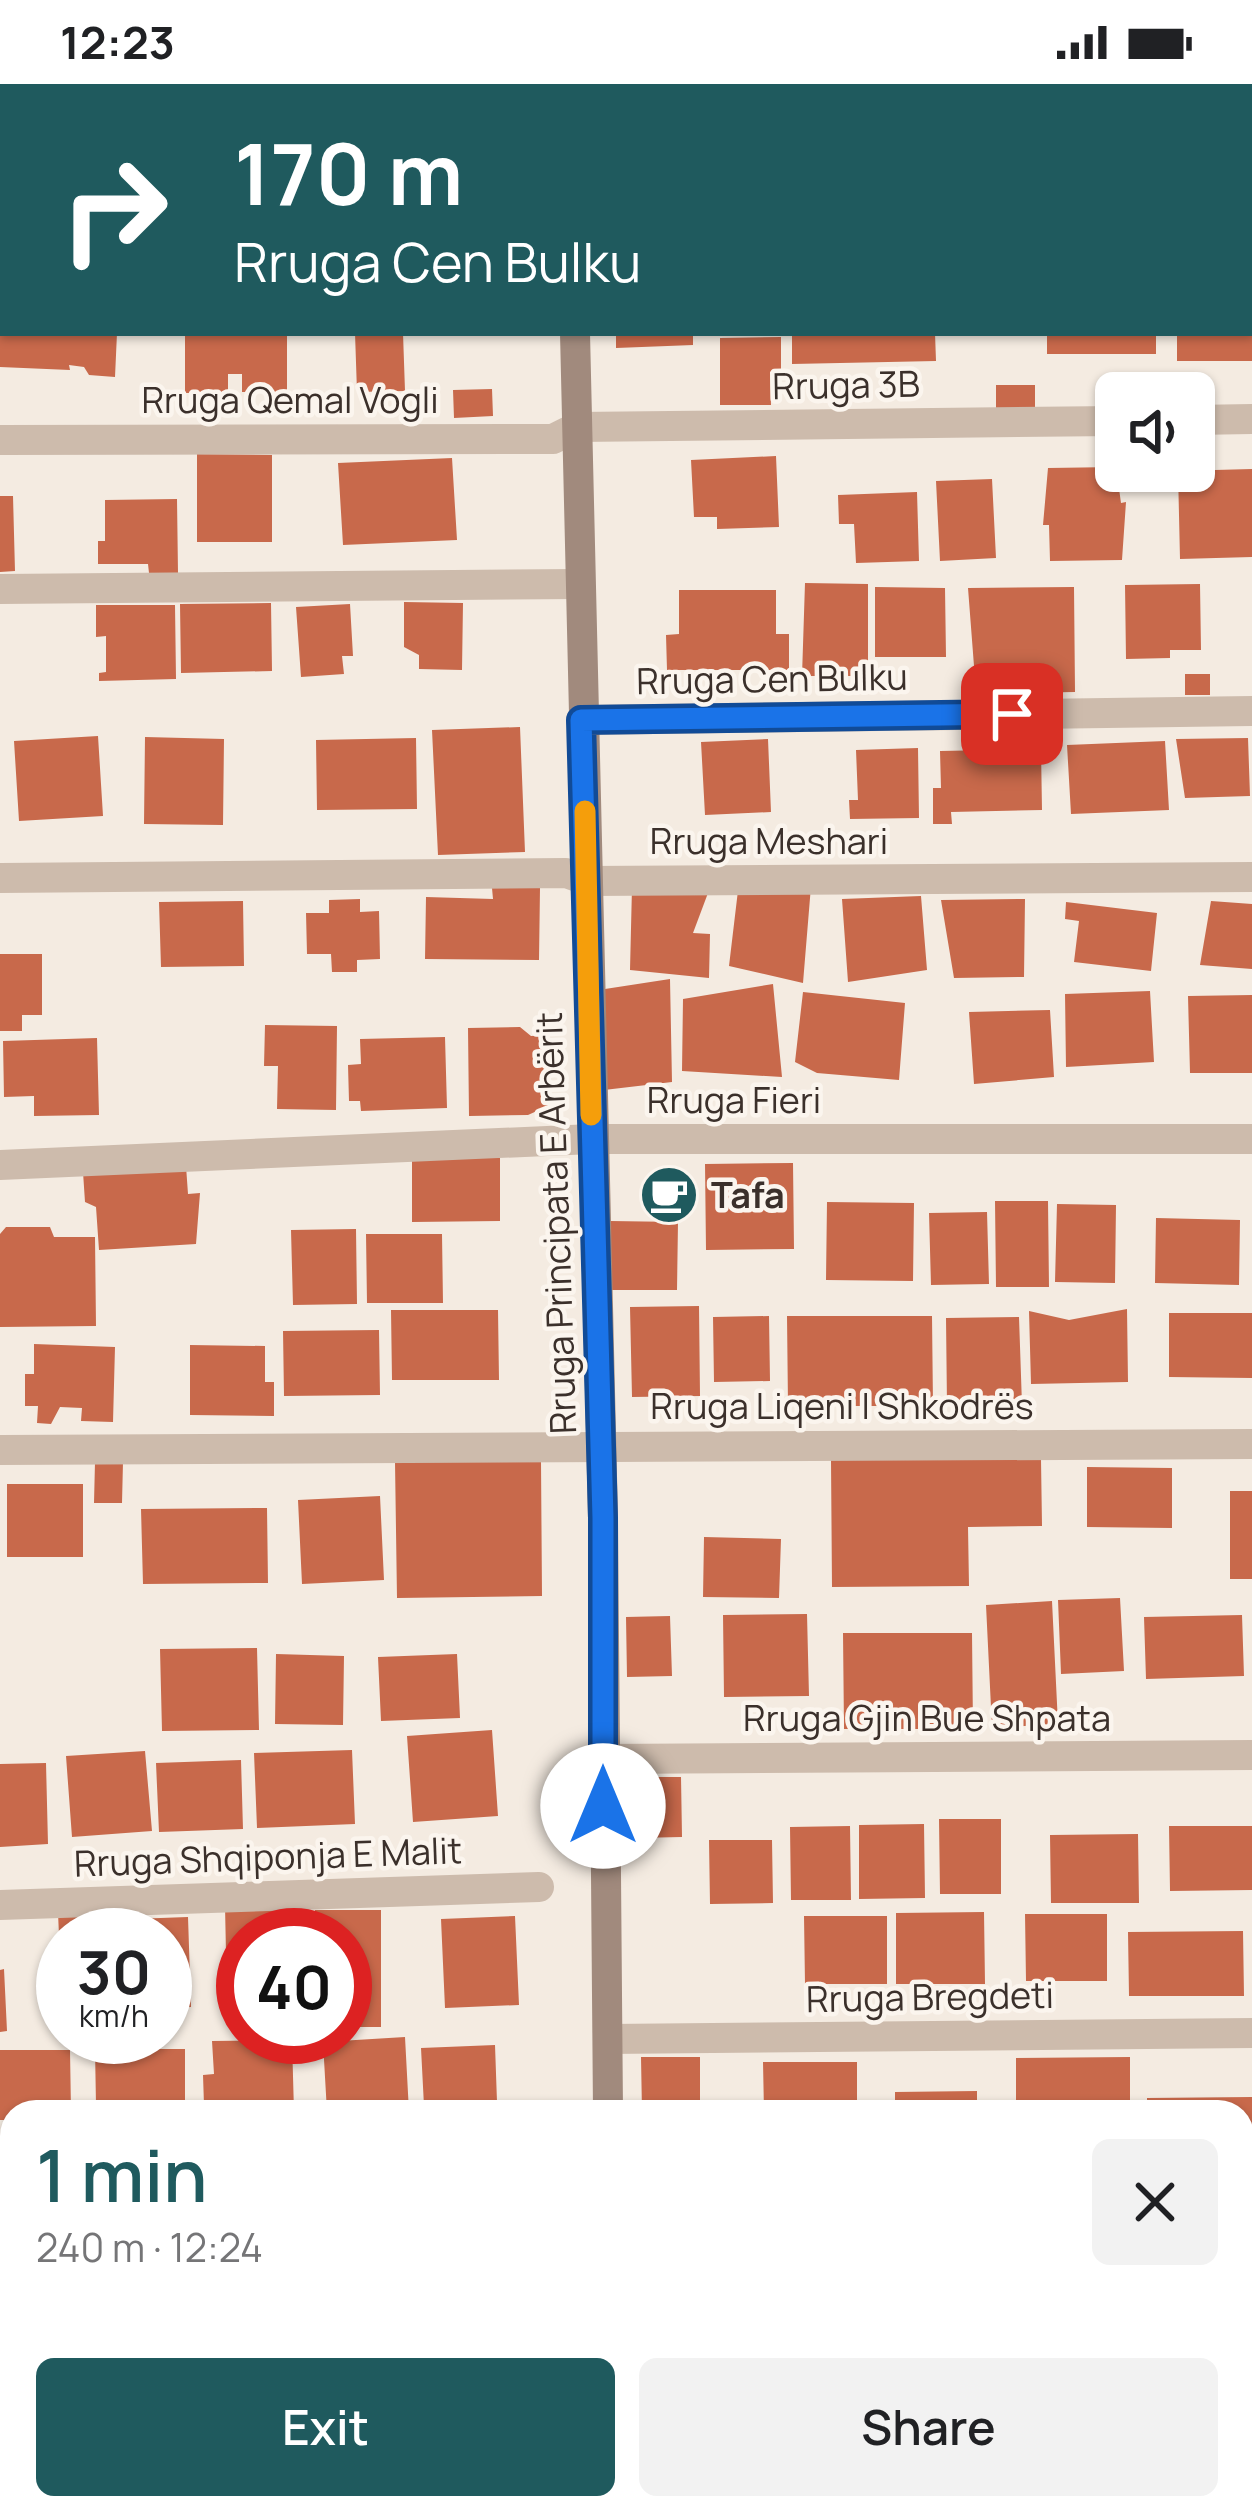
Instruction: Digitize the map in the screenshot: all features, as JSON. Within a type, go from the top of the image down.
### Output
[{"type":"street","name":"Rruga Principata E Arbërit","points":[[575,336],[601,1447],[608,2100]]},
{"type":"street","points":[[1215,420],[1252,419]]},
{"type":"street","name":"Rruga 3B","points":[[577,427],[1095,421]]},
{"type":"street","name":"Rruga Qemal Vogli","points":[[0,440],[553,439],[577,427]]},
{"type":"street","points":[[0,589],[579,584]]},
{"type":"street","name":"Rruga Cen Bulku","points":[[581,720],[1252,711]]},
{"type":"street","name":"Rruga Meshari","points":[[0,878],[566,873],[588,881],[1252,878]]},
{"type":"street","name":"Rruga Fieri","points":[[0,1165],[592,1139],[1252,1139]]},
{"type":"street","name":"Rruga Liqeni I Shkodrës","points":[[0,1450],[1252,1444]]},
{"type":"street","name":"Rruga Gjin Bue Shpata","points":[[603,1759],[1252,1755]]},
{"type":"street","name":"Rruga Shqiponja E Malit","points":[[0,1905],[539,1887]]},
{"type":"street","name":"Rruga Bregdeti","points":[[608,2039],[1252,2033]]},
{"type":"building","points":[[0,336],[117,336],[115,377],[89,375],[84,367],[69,365],[70,370],[0,367]]},
{"type":"building","points":[[185,336],[287,336],[287,392],[242,392],[242,374],[228,374],[228,393],[185,393]]},
{"type":"building","points":[[355,336],[403,336],[405,391],[357,392]]},
{"type":"building","points":[[616,336],[693,336],[693,345],[616,348]]},
{"type":"building","points":[[792,336],[935,336],[936,361],[792,364]]},
{"type":"building","points":[[1047,336],[1156,336],[1156,354],[1047,354]]},
{"type":"building","points":[[1177,336],[1252,336],[1252,361],[1177,361]]},
{"type":"building","points":[[781,337],[781,372],[770,372],[771,405],[720,405],[720,338]]},
{"type":"building","points":[[996,385],[1035,385],[1035,408],[996,408]]},
{"type":"building","points":[[492,389],[493,416],[454,418],[453,390]]},
{"type":"building","points":[[197,454],[272,455],[272,542],[197,542]]},
{"type":"building","points":[[776,456],[779,527],[717,529],[717,517],[694,517],[691,460]]},
{"type":"building","points":[[452,458],[457,540],[343,545],[338,463]]},
{"type":"building","points":[[1095,467],[1095,492],[1119,492],[1121,503],[1126,502],[1122,560],[1050,561],[1049,525],[1043,525],[1048,468]]},
{"type":"building","points":[[1252,469],[1252,557],[1180,559],[1178,492],[1215,492],[1215,470]]},
{"type":"building","points":[[992,479],[996,558],[940,561],[936,481]]},
{"type":"building","points":[[917,492],[919,561],[856,563],[854,524],[839,524],[838,495]]},
{"type":"building","points":[[0,496],[13,496],[15,571],[0,572]]},
{"type":"building","points":[[177,499],[178,573],[149,573],[148,564],[98,564],[98,541],[105,541],[105,500]]},
{"type":"building","points":[[805,583],[868,584],[868,676],[802,676]]},
{"type":"building","points":[[1200,584],[1201,650],[1170,650],[1170,658],[1126,659],[1125,585]]},
{"type":"building","points":[[875,587],[945,588],[946,657],[875,657]]},
{"type":"building","points":[[1074,587],[1075,692],[966,694],[966,679],[975,679],[968,588]]},
{"type":"building","points":[[679,590],[776,590],[776,634],[789,634],[789,670],[667,670],[666,635],[679,634]]},
{"type":"building","points":[[404,602],[463,603],[462,670],[419,669],[419,655],[404,647]]},
{"type":"building","points":[[271,603],[272,671],[181,673],[180,604]]},
{"type":"building","points":[[350,604],[353,656],[342,656],[344,674],[301,677],[296,607]]},
{"type":"building","points":[[96,605],[175,605],[176,679],[99,681],[99,673],[106,672],[106,636],[96,637]]},
{"type":"building","points":[[1185,674],[1210,674],[1210,695],[1185,695]]},
{"type":"building","points":[[520,727],[525,852],[438,855],[432,730]]},
{"type":"building","points":[[98,736],[103,816],[19,821],[14,741]]},
{"type":"building","points":[[145,737],[224,739],[223,825],[144,824]]},
{"type":"building","points":[[416,738],[417,809],[317,810],[316,740]]},
{"type":"building","points":[[1248,738],[1250,796],[1185,798],[1176,739]]},
{"type":"building","points":[[768,739],[771,812],[705,815],[701,742]]},
{"type":"building","points":[[1165,741],[1169,810],[1071,814],[1067,745]]},
{"type":"building","points":[[918,748],[919,818],[850,819],[849,800],[858,800],[856,750]]},
{"type":"building","points":[[1041,749],[1042,810],[951,812],[952,824],[933,824],[933,788],[941,788],[940,751]]},
{"type":"building","points":[[739,882],[811,886],[803,983],[729,966]]},
{"type":"building","points":[[711,885],[693,933],[710,934],[709,978],[630,970],[632,887]]},
{"type":"building","points":[[492,888],[540,888],[539,960],[425,959],[426,897],[493,899]]},
{"type":"building","points":[[921,896],[927,970],[848,982],[842,899]]},
{"type":"building","points":[[360,899],[360,912],[379,911],[380,959],[357,960],[357,972],[332,972],[331,954],[307,954],[306,913],[329,913],[329,900]]},
{"type":"building","points":[[1025,899],[1024,977],[954,978],[941,900]]},
{"type":"building","points":[[243,901],[244,966],[161,967],[159,902]]},
{"type":"building","points":[[1211,901],[1252,904],[1252,969],[1200,965]]},
{"type":"building","points":[[1066,902],[1157,913],[1151,971],[1074,962],[1079,921],[1065,919]]},
{"type":"building","points":[[0,954],[42,954],[42,1015],[22,1015],[22,1031],[0,1031]]},
{"type":"building","points":[[670,979],[672,1082],[604,1090],[605,989]]},
{"type":"building","points":[[773,984],[782,1077],[682,1071],[683,999]]},
{"type":"building","points":[[1150,991],[1154,1062],[1066,1067],[1065,994]]},
{"type":"building","points":[[803,992],[905,1003],[899,1080],[817,1073],[795,1062]]},
{"type":"building","points":[[1252,995],[1252,1073],[1190,1073],[1188,996]]},
{"type":"building","points":[[1050,1010],[1054,1077],[974,1084],[969,1012]]},
{"type":"building","points":[[265,1025],[337,1026],[336,1110],[277,1109],[278,1066],[264,1066]]},
{"type":"building","points":[[520,1027],[531,1036],[548,1035],[548,1106],[528,1115],[469,1116],[468,1028]]},
{"type":"building","points":[[445,1037],[447,1108],[361,1111],[360,1101],[349,1101],[348,1065],[361,1064],[360,1039]]},
{"type":"building","points":[[97,1038],[99,1115],[34,1116],[34,1096],[4,1097],[3,1041]]},
{"type":"building","points":[[412,1158],[500,1158],[500,1221],[412,1222]]},
{"type":"building","points":[[793,1163],[794,1249],[706,1250],[705,1164]]},
{"type":"building","points":[[186,1166],[188,1194],[200,1193],[196,1244],[99,1250],[96,1207],[85,1202],[83,1172]]},
{"type":"building","points":[[995,1201],[1048,1201],[1049,1287],[996,1287]]},
{"type":"building","points":[[827,1202],[914,1203],[913,1281],[826,1280]]},
{"type":"building","points":[[1057,1204],[1116,1205],[1115,1283],[1055,1282]]},
{"type":"building","points":[[987,1212],[989,1284],[931,1285],[929,1213]]},
{"type":"building","points":[[1156,1218],[1240,1220],[1239,1285],[1155,1283]]},
{"type":"building","points":[[610,1221],[678,1222],[677,1290],[610,1290]]},
{"type":"building","points":[[6,1227],[50,1227],[54,1237],[95,1237],[96,1326],[0,1327],[0,1234]]},
{"type":"building","points":[[356,1229],[357,1304],[293,1305],[291,1230]]},
{"type":"building","points":[[366,1234],[442,1234],[443,1303],[367,1303]]},
{"type":"building","points":[[699,1306],[700,1396],[632,1397],[630,1307]]},
{"type":"building","points":[[1127,1309],[1128,1382],[1031,1384],[1029,1311],[1069,1320]]},
{"type":"building","points":[[391,1310],[498,1310],[499,1380],[392,1380]]},
{"type":"building","points":[[1169,1313],[1252,1313],[1252,1378],[1169,1377]]},
{"type":"building","points":[[769,1316],[770,1381],[714,1382],[713,1317]]},
{"type":"building","points":[[787,1316],[932,1316],[933,1406],[788,1406]]},
{"type":"building","points":[[1019,1317],[1022,1405],[947,1406],[946,1318]]},
{"type":"building","points":[[379,1330],[380,1395],[284,1396],[283,1331]]},
{"type":"building","points":[[34,1344],[115,1347],[113,1422],[81,1421],[82,1408],[60,1407],[51,1424],[37,1423],[38,1406],[25,1406],[25,1374],[34,1374]]},
{"type":"building","points":[[190,1345],[265,1346],[265,1382],[274,1382],[274,1416],[190,1415]]},
{"type":"building","points":[[1041,1459],[1042,1526],[968,1527],[969,1586],[832,1587],[831,1460]]},
{"type":"building","points":[[541,1461],[542,1596],[397,1598],[395,1462]]},
{"type":"building","points":[[95,1462],[123,1462],[122,1503],[94,1503]]},
{"type":"building","points":[[1087,1467],[1172,1468],[1172,1528],[1087,1527]]},
{"type":"building","points":[[7,1484],[83,1484],[83,1557],[7,1557]]},
{"type":"building","points":[[1230,1491],[1252,1491],[1252,1579],[1230,1579]]},
{"type":"building","points":[[380,1496],[384,1580],[302,1584],[298,1500]]},
{"type":"building","points":[[267,1508],[268,1583],[143,1584],[141,1509]]},
{"type":"building","points":[[704,1537],[781,1539],[779,1598],[703,1597]]},
{"type":"building","points":[[1120,1598],[1124,1671],[1061,1674],[1058,1600]]},
{"type":"building","points":[[1052,1601],[1058,1724],[992,1728],[986,1605]]},
{"type":"building","points":[[807,1614],[809,1696],[724,1697],[723,1615]]},
{"type":"building","points":[[1242,1615],[1244,1676],[1146,1679],[1144,1617]]},
{"type":"building","points":[[670,1616],[672,1676],[627,1677],[626,1617]]},
{"type":"building","points":[[843,1633],[972,1633],[973,1729],[844,1729]]},
{"type":"building","points":[[257,1648],[259,1730],[162,1731],[160,1649]]},
{"type":"building","points":[[276,1654],[344,1656],[343,1725],[275,1724]]},
{"type":"building","points":[[457,1654],[460,1718],[381,1721],[378,1657]]},
{"type":"building","points":[[492,1730],[498,1816],[413,1822],[407,1736]]},
{"type":"building","points":[[352,1750],[355,1824],[257,1828],[254,1753]]},
{"type":"building","points":[[145,1751],[152,1831],[72,1837],[66,1756]]},
{"type":"building","points":[[241,1760],[243,1829],[159,1832],[156,1763]]},
{"type":"building","points":[[46,1763],[48,1844],[0,1847],[0,1764]]},
{"type":"building","points":[[634,1777],[681,1777],[682,1837],[635,1838]]},
{"type":"building","points":[[939,1819],[1001,1819],[1001,1894],[940,1894]]},
{"type":"building","points":[[924,1824],[925,1898],[859,1899],[859,1825]]},
{"type":"building","points":[[850,1826],[851,1900],[791,1900],[790,1827]]},
{"type":"building","points":[[1169,1826],[1252,1826],[1252,1890],[1170,1891]]},
{"type":"building","points":[[1138,1834],[1139,1903],[1051,1903],[1050,1835]]},
{"type":"building","points":[[709,1840],[772,1840],[773,1903],[710,1904]]},
{"type":"building","points":[[302,1905],[302,1908],[225,1908]]},
{"type":"building","points":[[372,1910],[381,1910],[381,2027],[372,2027]]},
{"type":"building","points":[[984,1912],[985,1984],[896,1984],[896,1913]]},
{"type":"building","points":[[1025,1914],[1107,1914],[1107,1981],[1026,1981]]},
{"type":"building","points":[[515,1916],[519,2005],[445,2008],[441,1919]]},
{"type":"building","points":[[804,1916],[887,1916],[887,1984],[805,1984]]},
{"type":"building","points":[[1243,1931],[1244,1996],[1129,1996],[1128,1932]]},
{"type":"building","points":[[4,1969],[7,2031],[0,2032],[0,1970]]},
{"type":"building","points":[[405,2037],[408,2100],[326,2100],[324,2064],[372,2064],[372,2039]]},
{"type":"building","points":[[212,2041],[216,2041],[216,2064],[293,2064],[294,2100],[204,2100],[203,2075],[214,2074]]},
{"type":"building","points":[[495,2045],[497,2100],[424,2100],[421,2048]]},
{"type":"building","points":[[0,2050],[36,2050],[36,2064],[70,2064],[71,2100],[0,2100]]},
{"type":"building","points":[[641,2057],[700,2057],[700,2100],[642,2100]]},
{"type":"building","points":[[1130,2057],[1130,2100],[1016,2100],[1016,2058]]},
{"type":"building","points":[[763,2062],[857,2062],[857,2100],[764,2100]]},
{"type":"building","points":[[95,2064],[185,2064],[185,2100],[96,2100]]},
{"type":"building","points":[[977,2091],[977,2100],[895,2100],[895,2092]]},
{"type":"building","points":[[1252,2097],[1252,2100],[1147,2100]]},
{"type":"slow traffic","points":[[585,811],[591,1115]]},
{"type":"place","name":"Tafa","points":[[669,1195]]},
{"type":"route","points":[[603,1806],[603,1518],[581,720],[1012,714]]}]
